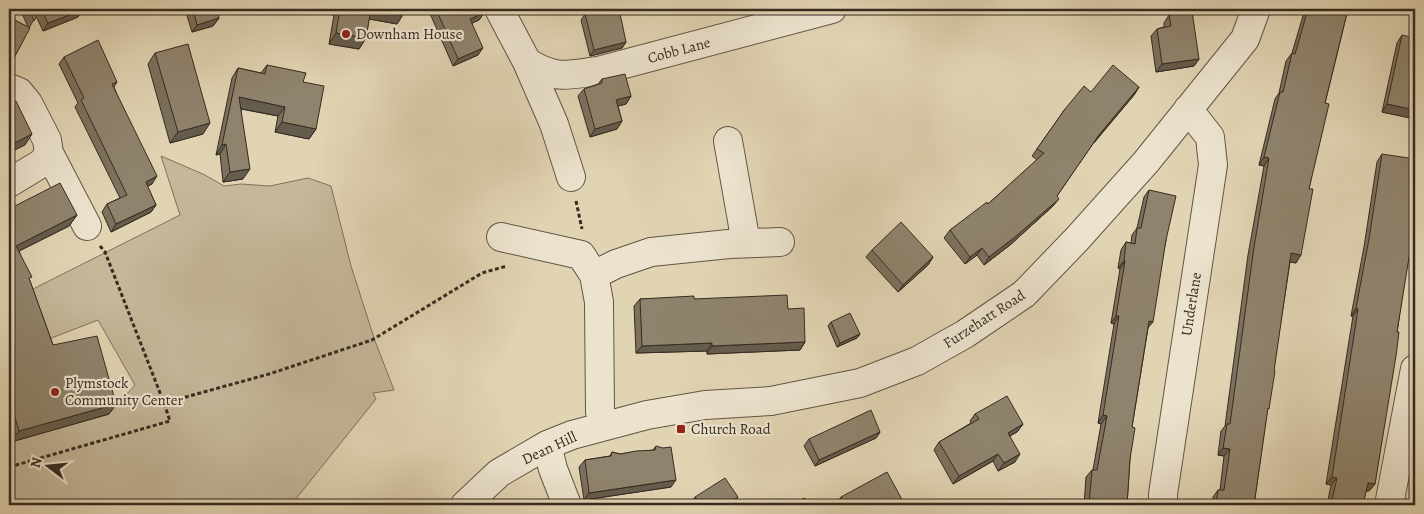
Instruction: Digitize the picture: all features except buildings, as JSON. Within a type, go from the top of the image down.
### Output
[{"type":"street","points":[[499,9],[527,62],[554,124],[571,177]]},
{"type":"street","name":"Cobb Lane","points":[[527,62],[543,72],[559,76],[598,71],[832,9]]},
{"type":"street","name":"Furzehatt Road","points":[[647,415],[705,405],[771,402],[860,383],[917,361],[966,334],[1024,294],[1077,239],[1133,176],[1245,40],[1256,9]]},
{"type":"street","points":[[9,88],[19,92],[28,103],[47,140],[49,153],[87,226]]},
{"type":"street","name":"Underlane","points":[[1163,505],[1177,398],[1213,165],[1210,137],[1188,109]]},
{"type":"street","points":[[728,140],[746,243]]},
{"type":"street","points":[[9,183],[42,163],[49,153]]},
{"type":"street","points":[[501,237],[581,255],[594,275],[599,302],[600,412],[605,425]]},
{"type":"street","points":[[594,275],[616,264],[651,252],[746,243],[780,242]]},
{"type":"street","points":[[1389,505],[1415,369]]},
{"type":"street","name":"Dean Hill","points":[[465,505],[499,473],[548,445],[605,425],[647,415]]},
{"type":"street","points":[[548,445],[553,469],[567,505]]},
{"type":"path","points":[[566,251],[586,246],[571,177]]},
{"type":"path","points":[[9,466],[170,421],[105,252]]},
{"type":"path","points":[[164,403],[268,374],[372,340],[482,272],[510,266]]},
{"type":"shaded area","points":[[161,156],[205,175],[224,186],[241,184],[270,186],[308,178],[331,186],[351,266],[375,341],[394,390],[373,393],[376,399],[291,505],[9,505],[9,442],[109,414],[135,385],[98,320],[49,339],[33,289],[180,215]]},
{"type":"place","name":"Downham House","points":[[346,34]]},
{"type":"place","name":"Plymstock Community Center","points":[[55,392]]},
{"type":"place","name":"Church Road","points":[[681,429]]}]
